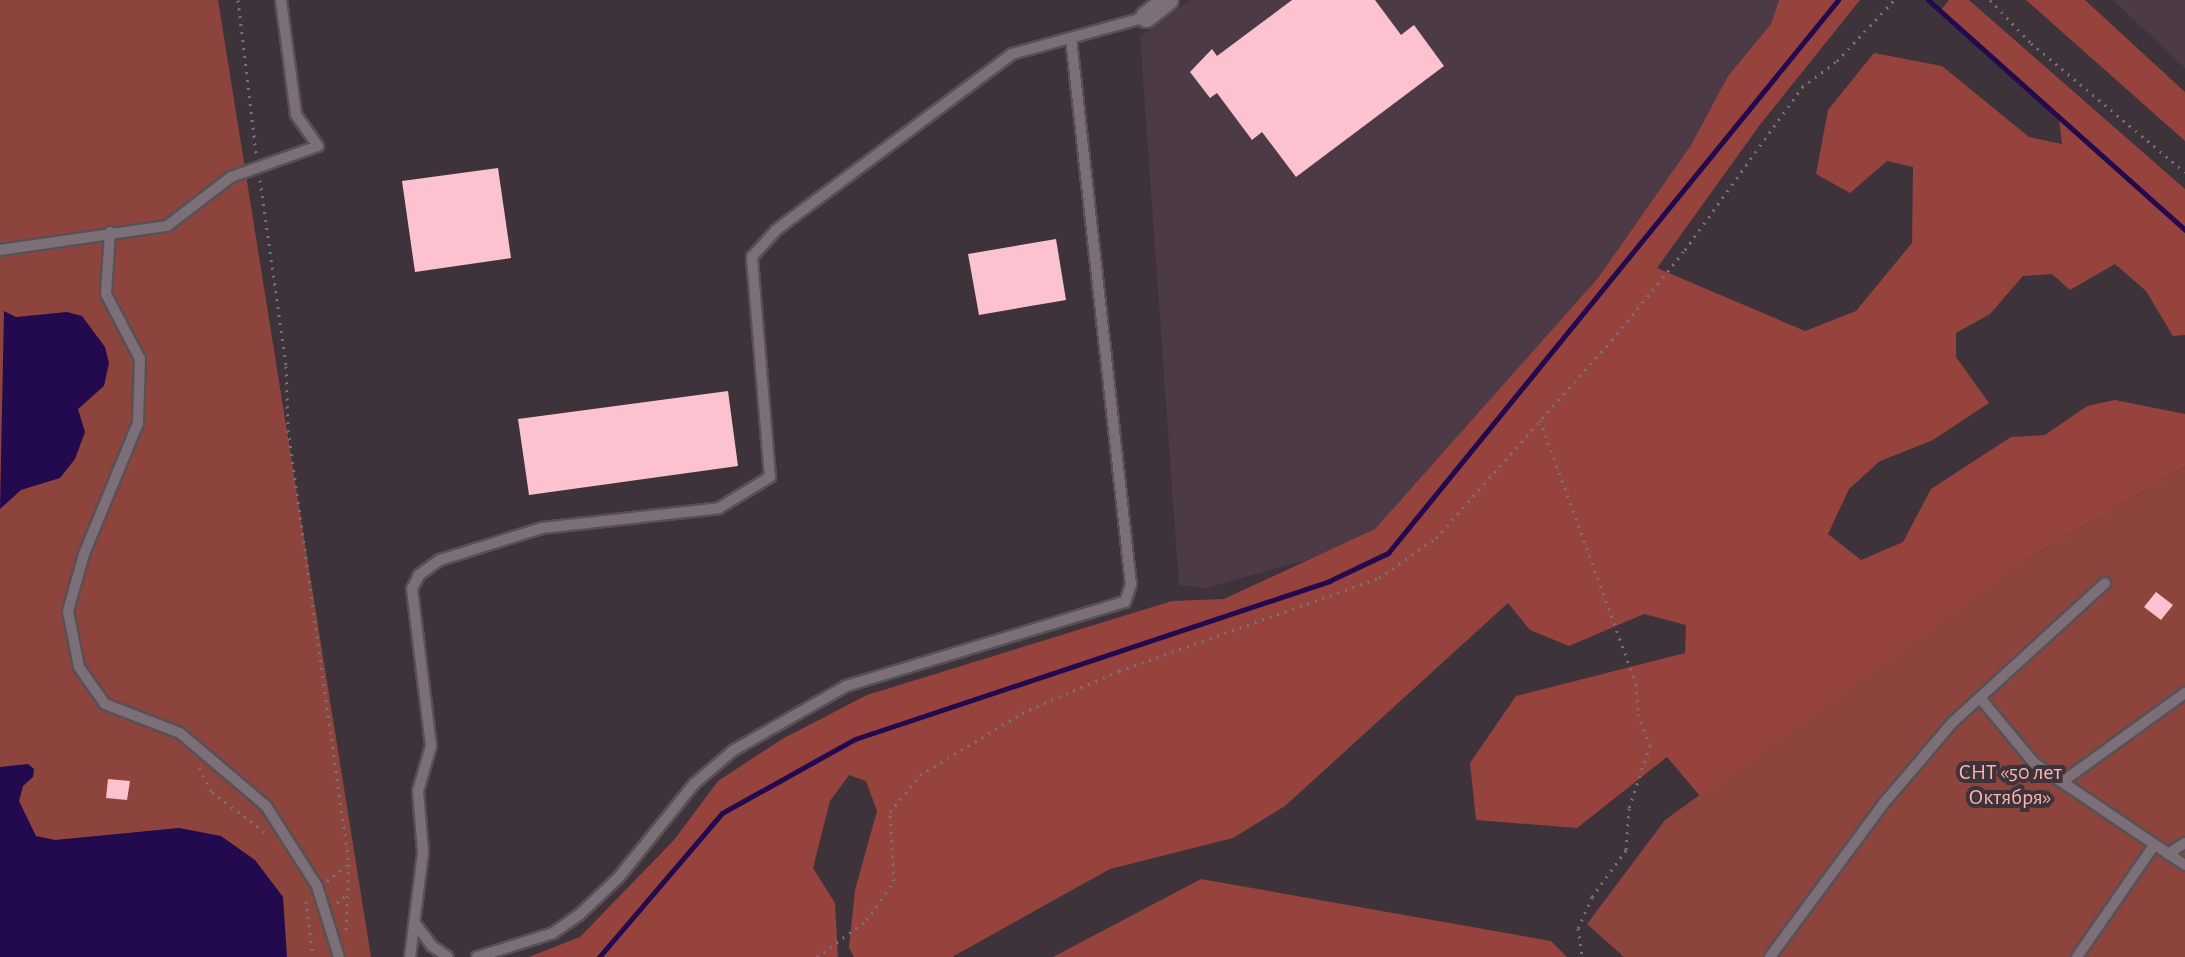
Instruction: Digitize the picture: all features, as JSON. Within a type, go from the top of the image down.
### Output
[{"type":"street","points":[[1146,17],[1168,0]]},
{"type":"lane","points":[[0,250],[167,226],[231,177],[318,146],[296,114],[281,0]]},
{"type":"lane","points":[[410,957],[417,926],[423,852],[418,791],[431,746],[412,589],[419,575],[440,560],[542,528],[719,508],[770,477],[752,257],[776,230],[1012,54],[1146,17]]},
{"type":"lane","points":[[477,957],[553,933],[579,915],[619,877],[704,776],[734,750],[846,686],[1125,602],[1131,585],[1071,38]]},
{"type":"lane","points":[[110,232],[106,294],[140,359],[138,423],[84,554],[68,611],[79,667],[105,704],[180,733],[266,806],[317,886],[338,952]]},
{"type":"lane","points":[[1770,957],[1884,803],[1953,722],[2105,583]]},
{"type":"lane","points":[[2062,782],[2185,693]]},
{"type":"lane","points":[[1981,699],[2034,763],[2153,847],[2185,865]]},
{"type":"lane","points":[[2168,854],[2185,843]]},
{"type":"lane","points":[[2077,957],[2153,847]]},
{"type":"lane","points":[[417,926],[432,946],[448,957]]},
{"type":"path","points":[[238,0],[349,864],[348,917],[338,952],[314,957],[305,894]]},
{"type":"path","points":[[817,957],[867,920],[894,881],[890,812],[920,775],[1036,707],[1379,578],[1436,538],[1685,250],[1802,87],[1837,61],[1894,0]]},
{"type":"path","points":[[1990,0],[2031,43],[2185,172]]},
{"type":"path","points":[[1539,418],[1636,684],[1638,714],[1650,745],[1629,808],[1626,850],[1592,897],[1578,928],[1582,957]]},
{"type":"path","points":[[180,733],[212,792],[248,816],[281,849],[293,848]]},
{"type":"path","points":[[317,886],[349,864]]},
{"type":"shaded area","points":[[1190,0],[1779,0],[1771,24],[1728,76],[1691,145],[1598,278],[1375,529],[1331,553],[1205,588],[1179,585],[1140,37]]},
{"type":"shaded area","points":[[1779,0],[1860,0],[1759,126],[1657,268],[1805,331],[1856,311],[1912,243],[1913,167],[1887,161],[1850,193],[1816,174],[1828,110],[1874,53],[1942,66],[2029,137],[2062,144],[2059,119],[1940,11],[1949,0],[1969,0],[2185,189],[2185,335],[2173,336],[2146,291],[2115,264],[2070,290],[2052,274],[2023,276],[1990,314],[1956,333],[1956,357],[1989,403],[1933,440],[1880,461],[1849,489],[1828,534],[1861,560],[1903,542],[1931,489],[2011,437],[2045,435],[2087,406],[2115,400],[2185,414],[2185,467],[2024,561],[1701,797],[1667,757],[1577,828],[1476,820],[1470,763],[1516,696],[1685,653],[1686,625],[1644,614],[1569,646],[1530,630],[1508,603],[1285,806],[1233,838],[1110,869],[952,957],[854,957],[849,948],[855,890],[877,811],[866,781],[849,775],[830,801],[813,868],[835,903],[838,957],[529,957],[580,937],[674,840],[718,781],[782,739],[867,695],[1172,601],[1224,599],[1375,529],[1598,278],[1691,145],[1728,76],[1771,24]]},
{"type":"shaded area","points":[[2026,0],[2085,0],[2185,92],[2185,141]]},
{"type":"shaded area","points":[[2113,0],[2185,0],[2185,68]]},
{"type":"shaded area","points":[[4,311],[16,317],[67,312],[82,316],[105,347],[109,363],[104,386],[78,409],[85,432],[75,459],[60,478],[21,490],[0,509]]},
{"type":"shaded area","points":[[28,764],[34,769],[33,777],[23,786],[19,801],[36,836],[55,840],[179,828],[221,836],[255,860],[283,897],[287,957],[0,957],[0,767]]},
{"type":"shaded area","points":[[1201,879],[1551,941],[1567,957],[1053,957]]},
{"type":"green space","points":[[0,0],[218,0],[371,957],[0,957]]},
{"type":"green space","name":"СНТ «50 лет Октября»","points":[[2185,467],[2185,957],[1624,957],[1587,924],[1665,820],[2024,561]]},
{"type":"building","points":[[1292,0],[1375,0],[1401,35],[1414,25],[1444,66],[1296,177],[1262,132],[1252,140],[1217,93],[1210,98],[1190,72],[1212,49],[1217,56]]},
{"type":"building","points":[[498,168],[511,258],[415,272],[402,181]]},
{"type":"building","points":[[1056,239],[1066,300],[979,315],[968,254]]},
{"type":"building","points":[[728,391],[738,466],[529,495],[518,419]]},
{"type":"building","points":[[2156,592],[2173,605],[2161,620],[2144,607]]},
{"type":"building","points":[[108,779],[130,781],[127,800],[106,798]]},
{"type":"waterway","points":[[599,957],[722,813],[855,739],[1329,581],[1388,553],[1838,0]]},
{"type":"waterway","points":[[1928,0],[2185,230]]}]
